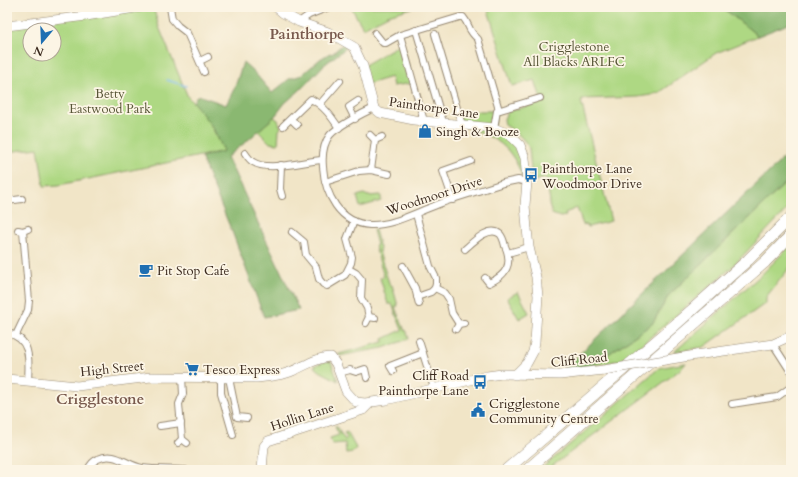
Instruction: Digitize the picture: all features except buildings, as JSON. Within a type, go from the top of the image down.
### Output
[{"type":"highway","points":[[506,470],[743,265],[791,217]]},
{"type":"highway","points":[[527,470],[765,262],[791,235]]},
{"type":"street","points":[[7,26],[141,7]]},
{"type":"street","points":[[170,7],[172,19],[187,33],[204,72]]},
{"type":"street","name":"Painthorpe Lane","points":[[276,7],[299,22],[328,32],[354,47],[363,66],[374,108],[380,113],[404,118],[494,128],[506,133],[520,145],[525,158],[527,182],[525,205],[529,247],[536,277],[538,296],[536,342],[527,363],[515,375]]},
{"type":"street","points":[[299,22],[309,15],[329,7]]},
{"type":"street","points":[[375,33],[382,43],[386,44],[400,35],[460,17],[463,18],[466,20],[470,33],[478,39],[499,110]]},
{"type":"street","points":[[416,30],[443,122]]},
{"type":"street","points":[[400,35],[424,120]]},
{"type":"street","points":[[444,37],[436,37],[462,125]]},
{"type":"street","points":[[200,61],[208,57]]},
{"type":"street","points":[[320,104],[338,86]]},
{"type":"street","points":[[494,128],[497,111],[540,98]]},
{"type":"street","points":[[283,126],[311,99],[320,104],[339,128]]},
{"type":"street","points":[[356,119],[349,107],[358,101]]},
{"type":"street","points":[[292,232],[300,238],[306,247],[306,255],[316,267],[319,278],[324,284],[327,286],[345,274],[351,263],[352,257],[347,239],[354,222],[333,204],[325,182],[322,160],[327,140],[330,135],[339,128],[374,108]]},
{"type":"street","points":[[291,118],[298,125]]},
{"type":"street","points":[[370,135],[375,140]]},
{"type":"street","points":[[375,140],[382,137]]},
{"type":"street","points":[[371,170],[375,140]]},
{"type":"street","points":[[245,153],[250,162],[259,164],[292,165],[308,161],[322,160]]},
{"type":"street","points":[[453,200],[443,171],[471,161]]},
{"type":"street","points":[[281,165],[280,189],[282,196]]},
{"type":"street","points":[[325,182],[359,171],[371,170],[389,174]]},
{"type":"street","name":"Woodmoor Drive","points":[[354,222],[371,225],[397,220],[504,183],[518,180],[527,182]]},
{"type":"street","points":[[272,190],[280,189]]},
{"type":"street","points":[[7,200],[23,199]]},
{"type":"street","points":[[416,214],[430,266],[436,278],[436,288]]},
{"type":"street","points":[[16,335],[28,310],[29,301],[23,230]]},
{"type":"street","points":[[300,238],[306,232]]},
{"type":"street","points":[[465,249],[470,241],[478,237],[495,232],[503,237],[508,253],[508,264],[504,274],[489,283],[484,278]]},
{"type":"street","points":[[508,253],[529,247]]},
{"type":"street","points":[[403,266],[415,288],[419,304]]},
{"type":"street","points":[[348,269],[356,273],[362,280],[361,298],[367,308],[370,319]]},
{"type":"street","points":[[417,297],[431,292],[436,288]]},
{"type":"street","points":[[436,288],[445,293],[450,299],[452,313],[460,325]]},
{"type":"street","points":[[7,333],[16,335],[22,340],[28,354],[28,381]]},
{"type":"street","name":"Cliff Road","points":[[370,403],[487,376],[560,375],[604,370],[773,344],[791,336]]},
{"type":"street","points":[[419,341],[434,388]]},
{"type":"street","points":[[773,344],[791,372]]},
{"type":"street","points":[[393,371],[390,366],[423,353]]},
{"type":"street","name":"High Street","points":[[7,378],[77,386],[150,377],[272,377],[289,372],[326,357],[331,357],[334,360],[346,391],[352,399],[361,403],[370,403]]},
{"type":"street","points":[[339,373],[350,370],[356,372],[366,367],[367,378]]},
{"type":"street","points":[[182,377],[183,394],[179,404],[183,442]]},
{"type":"street","points":[[225,378],[237,418],[247,418]]},
{"type":"street","points":[[225,378],[221,393],[233,435]]},
{"type":"street","points":[[732,404],[777,397],[791,387]]},
{"type":"street","name":"Hollin Lane","points":[[262,470],[264,446],[268,441],[363,410],[370,403]]},
{"type":"street","points":[[164,423],[181,423]]},
{"type":"street","points":[[88,470],[93,461],[106,456],[117,457],[130,467],[185,470]]},
{"type":"green space","name":"Betty Eastwood Park","points":[[141,7],[153,7],[159,27],[188,97],[209,122],[224,151],[59,185],[44,186],[38,148],[7,152],[7,26],[22,24],[22,62],[62,62],[62,22],[35,22]]},
{"type":"green space","points":[[351,7],[415,7],[388,15],[363,28]]},
{"type":"green space","name":"Crigglestone All Blacks ARLFC","points":[[487,7],[718,7],[728,12],[758,36],[716,53],[660,92],[638,97],[583,99],[583,101],[581,101],[611,221],[588,227],[586,224],[583,225],[577,208],[565,213],[566,216],[560,217],[552,214],[549,205],[550,201],[546,178],[532,181],[529,148],[519,135],[505,125],[504,119],[507,112],[542,102],[535,80],[512,86]]},
{"type":"green space","points":[[718,7],[791,7],[791,23],[758,36],[728,12]]},
{"type":"green space","points":[[402,43],[413,83],[393,86],[391,77],[368,84],[363,66]]},
{"type":"green space","points":[[343,44],[347,47],[324,65],[285,103],[275,116],[227,157],[299,310],[264,317],[233,234],[201,157],[224,151],[213,128],[193,102],[198,95],[226,105],[235,87],[243,62],[254,72],[272,93],[289,79],[302,75],[320,59],[330,53],[332,54]]},
{"type":"green space","points":[[479,111],[497,111],[494,128],[520,145],[524,182],[514,159],[501,144],[484,134],[462,125],[459,115]]},
{"type":"green space","points":[[274,117],[278,120],[281,128],[279,130],[278,144],[270,143],[258,131]]},
{"type":"green space","points":[[791,151],[791,178],[669,295],[652,324],[591,366],[564,369]]},
{"type":"green space","points":[[791,178],[791,205],[731,268],[625,359],[591,366],[652,324],[669,295]]},
{"type":"green space","points":[[364,194],[368,196],[381,195],[381,201],[360,207],[357,196]]},
{"type":"green space","points":[[373,230],[375,230],[380,248],[379,252],[390,286],[392,285],[398,306],[395,307],[409,339],[383,348],[339,356],[339,354],[383,342],[383,339],[402,330],[392,304],[388,304],[380,278],[384,277],[375,246],[377,245]]},
{"type":"green space","points":[[791,245],[791,266],[766,297],[766,303],[704,347],[674,352],[760,276]]},
{"type":"green space","points":[[518,292],[529,313],[519,319],[507,298]]},
{"type":"green space","points":[[326,361],[331,362],[338,381],[316,369],[314,366]]},
{"type":"green space","points":[[686,363],[681,369],[547,470],[540,470],[659,368]]},
{"type":"green space","points":[[336,426],[345,440],[347,438],[344,433],[347,432],[356,448],[353,452],[346,453],[345,443],[332,444],[330,438],[339,435],[335,427]]},
{"type":"waterway","points":[[167,80],[186,86]]},
{"type":"place","name":"Singh & Booze","points":[[425,131]]},
{"type":"place","name":"Painthorpe Lane Woodmoor Drive","points":[[531,175]]},
{"type":"place","name":"Pit Stop Cafe","points":[[146,270]]},
{"type":"place","name":"Tesco Express","points":[[192,369]]},
{"type":"place","name":"Cliff Road Painthorpe Lane","points":[[480,382]]},
{"type":"place","name":"Crigglestone Community Centre","points":[[478,410]]},
{"type":"district","name":"Painthorpe","points":[[307,34]]},
{"type":"district","name":"Crigglestone","points":[[100,399]]}]
